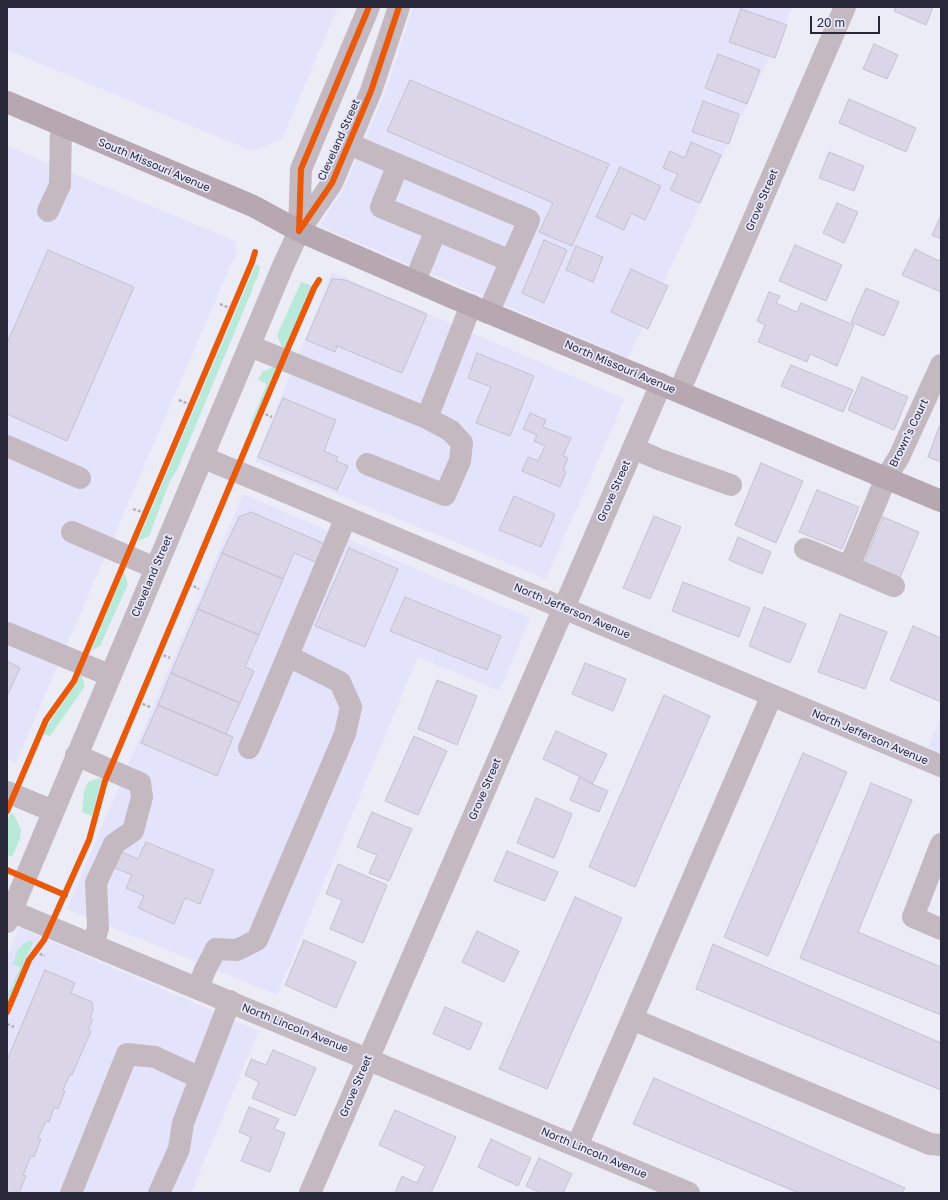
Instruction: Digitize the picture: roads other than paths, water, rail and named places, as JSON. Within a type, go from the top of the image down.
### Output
[{"type":"main road","name":"South Missouri Avenue","points":[[7,102],[253,206],[299,231]]},
{"type":"main road","name":"North Missouri Avenue","points":[[299,231],[480,309],[941,501]]},
{"type":"street","name":"Cleveland Street","points":[[299,231],[301,169],[369,7]]},
{"type":"street","name":"Cleveland Street","points":[[9,916],[109,675],[299,231],[332,183],[349,144],[371,91],[399,7]]},
{"type":"street","name":"Grove Street","points":[[310,1193],[633,448],[670,388],[845,7]]},
{"type":"street","points":[[48,210],[60,185],[61,125]]},
{"type":"street","points":[[349,144],[528,220],[511,261],[480,309],[427,418]]},
{"type":"street","points":[[398,165],[381,207],[511,261]]},
{"type":"street","points":[[415,281],[436,230]]},
{"type":"street","points":[[250,346],[427,418],[451,431],[462,443],[460,461],[444,495],[367,464]]},
{"type":"street","name":"Brown's Court","points":[[849,567],[886,478],[899,457],[941,365]]},
{"type":"street","points":[[7,446],[80,478]]},
{"type":"street","points":[[633,448],[658,459],[731,485]]},
{"type":"street","name":"North Jefferson Avenue","points":[[202,458],[941,766]]},
{"type":"street","points":[[250,748],[346,518]]},
{"type":"street","points":[[72,532],[155,568]]},
{"type":"street","points":[[805,549],[894,586]]},
{"type":"street","points":[[7,633],[109,675]]},
{"type":"street","points":[[198,988],[216,949],[237,950],[257,940],[345,734],[351,707],[340,682],[288,656]]},
{"type":"street","points":[[576,1146],[772,695]]},
{"type":"street","points":[[76,755],[140,783],[142,797],[133,831],[114,844],[96,883],[98,928],[92,945]]},
{"type":"street","points":[[7,792],[53,811]]},
{"type":"street","points":[[940,847],[913,917],[941,929]]},
{"type":"street","name":"North Lincoln Avenue","points":[[9,916],[49,927],[689,1193]]},
{"type":"street","points":[[159,1193],[179,1149],[182,1123],[230,1001]]},
{"type":"street","points":[[632,1020],[930,1144],[941,1145]]},
{"type":"street","points":[[71,1193],[127,1054],[155,1057],[200,1078]]}]
